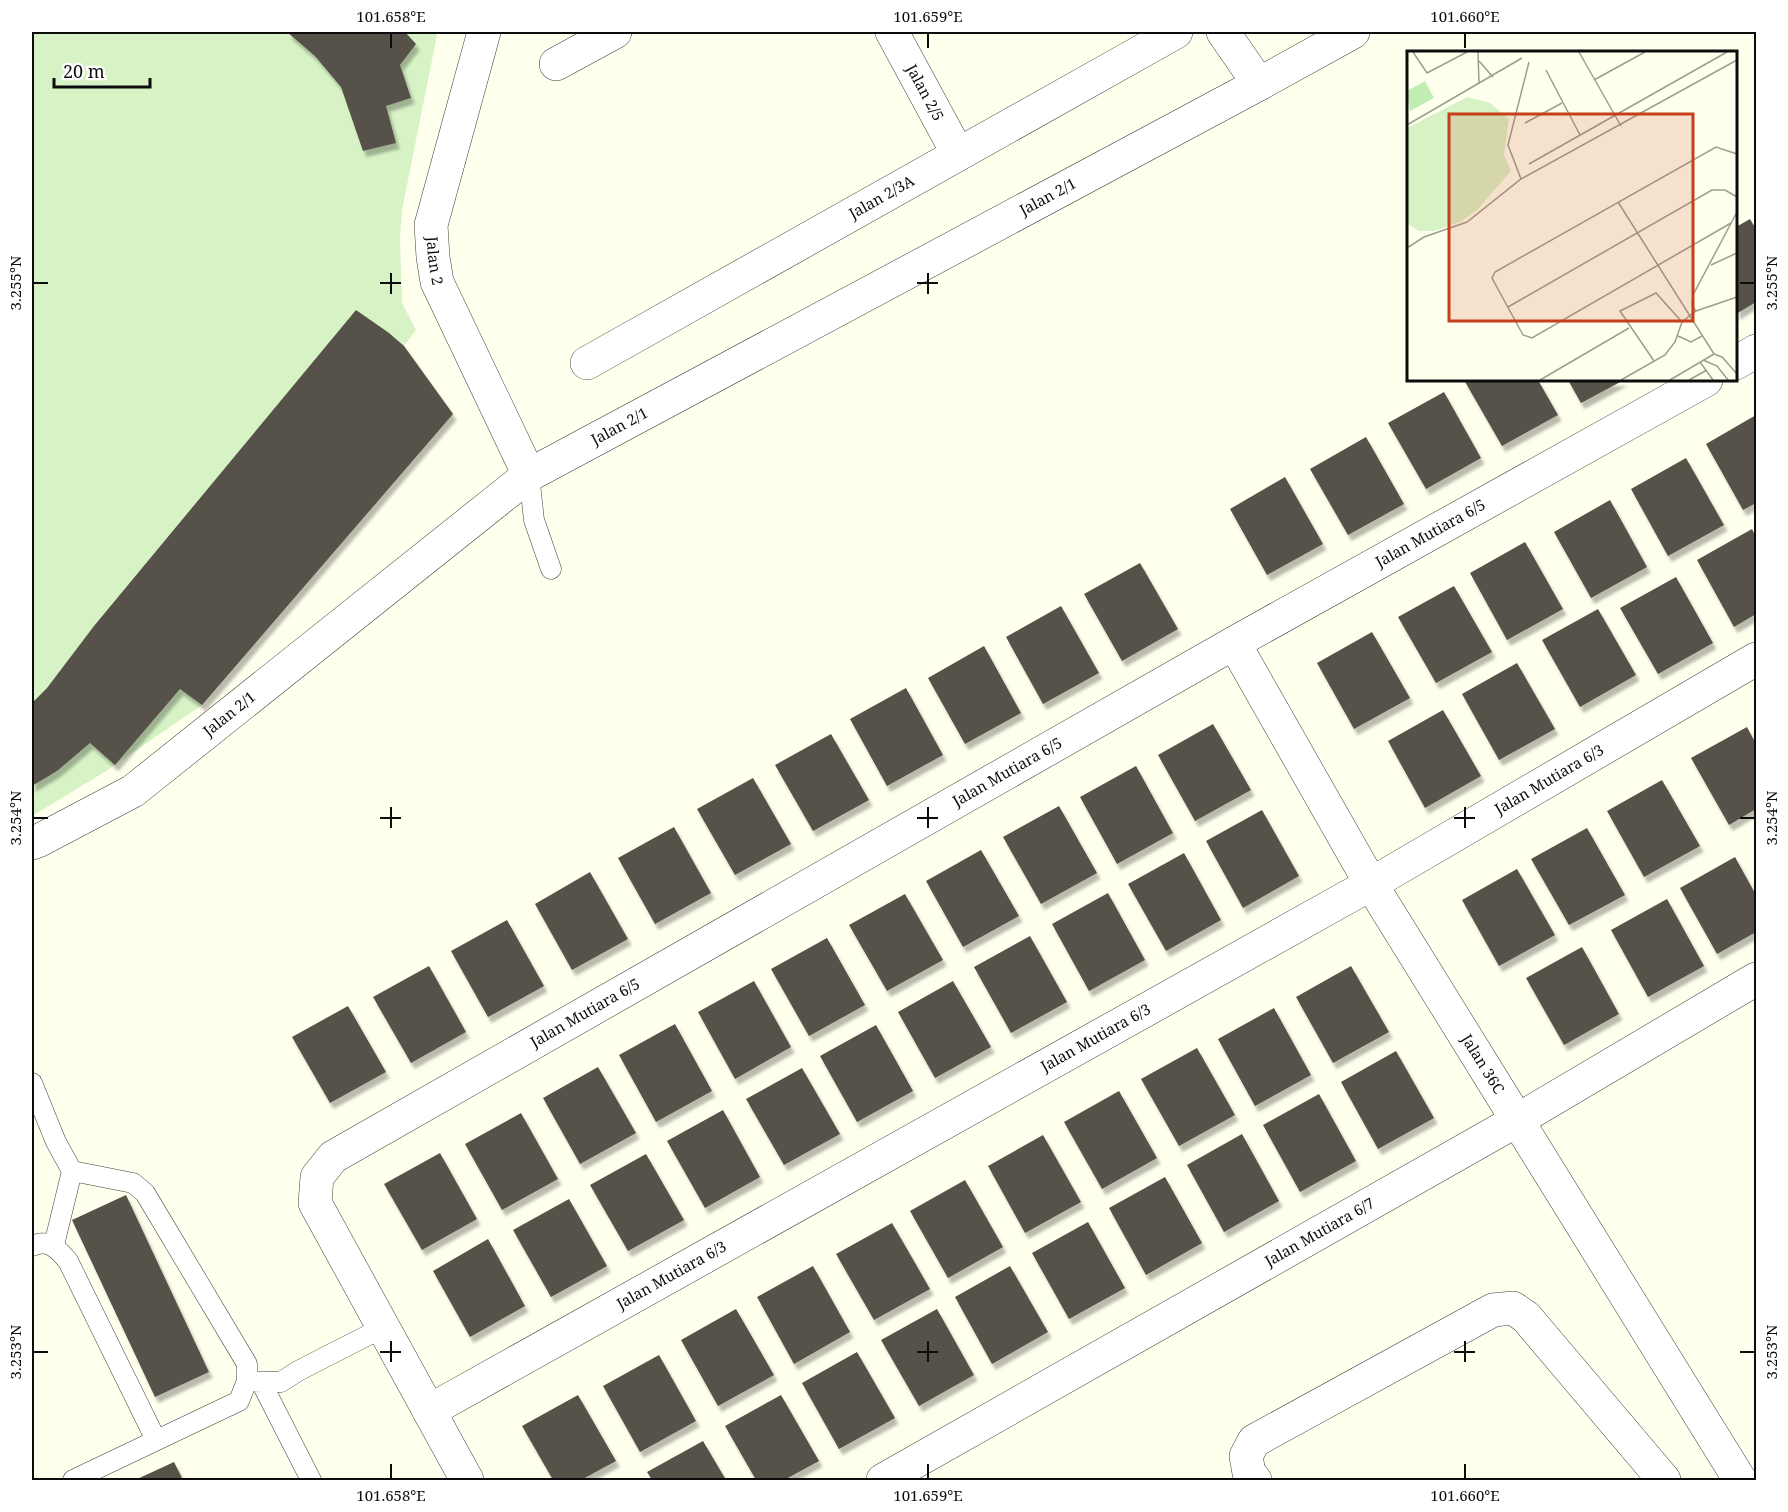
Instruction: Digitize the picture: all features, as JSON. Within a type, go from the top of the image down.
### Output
[{"type":"street","name":"Jalan 2","points":[[484,32],[431,225],[432,256],[437,282],[529,475]]},
{"type":"street","points":[[555,64],[615,32]]},
{"type":"street","name":"Jalan 2/5","points":[[891,32],[958,154]]},
{"type":"street","name":"Jalan 2/3A","points":[[587,363],[1176,32]]},
{"type":"street","points":[[1223,32],[1258,84]]},
{"type":"street","name":"Jalan 2/1","points":[[32,843],[133,791],[529,475],[1353,32]]},
{"type":"street","points":[[1737,362],[1756,351]]},
{"type":"street","name":"Jalan Mutiara 6/5","points":[[384,1327],[315,1203],[317,1177],[333,1157],[1234,643],[1704,381]]},
{"type":"street","name":"Jalan 36C","points":[[1234,643],[1371,884],[1740,1480]]},
{"type":"street","name":"Jalan Mutiara 6/3","points":[[429,1411],[1371,884],[1756,659]]},
{"type":"street","name":"Jalan Mutiara 6/7","points":[[883,1480],[1516,1120],[1756,979]]},
{"type":"street","points":[[1252,1477],[1246,1456],[1254,1441],[1493,1310],[1513,1308],[1526,1317],[1664,1480]]},
{"type":"street","points":[[384,1327],[467,1480]]},
{"type":"lane","points":[[529,475],[534,520],[551,569]]},
{"type":"lane","points":[[32,1083],[56,1142],[72,1171],[54,1245]]},
{"type":"lane","points":[[72,1171],[133,1183],[145,1193],[247,1364],[254,1382],[310,1480]]},
{"type":"lane","points":[[32,1246],[38,1242],[54,1245],[68,1260],[156,1440]]},
{"type":"lane","points":[[254,1382],[280,1382],[384,1327]]},
{"type":"lane","points":[[73,1480],[239,1401],[254,1382]]},
{"type":"green space","points":[[32,32],[434,32],[437,35],[402,210],[400,239],[402,303],[416,330],[404,346],[453,414],[202,705],[103,773],[32,816]]},
{"type":"building","points":[[287,32],[405,32],[416,44],[400,65],[411,98],[386,106],[396,143],[363,151],[341,87],[315,56]]},
{"type":"building","points":[[1750,219],[1756,229],[1756,302],[1737,313],[1737,226]]},
{"type":"building","points":[[356,310],[404,346],[453,414],[202,705],[180,689],[115,765],[90,743],[57,771],[32,786],[32,703],[47,688],[94,626]]},
{"type":"building","points":[[1465,381],[1539,381],[1558,415],[1502,446]]},
{"type":"building","points":[[1569,381],[1622,381],[1581,403]]},
{"type":"building","points":[[1444,392],[1481,458],[1426,489],[1388,423]]},
{"type":"building","points":[[1756,415],[1756,503],[1743,510],[1706,444]]},
{"type":"building","points":[[1366,437],[1404,504],[1348,535],[1310,469]]},
{"type":"building","points":[[1686,458],[1724,525],[1668,556],[1631,489]]},
{"type":"building","points":[[1285,477],[1323,544],[1267,575],[1230,509]]},
{"type":"building","points":[[1610,500],[1647,567],[1591,598],[1554,532]]},
{"type":"building","points":[[1752,529],[1756,537],[1756,614],[1734,627],[1697,560]]},
{"type":"building","points":[[1525,542],[1563,609],[1507,640],[1470,573]]},
{"type":"building","points":[[1140,563],[1178,629],[1122,661],[1084,594]]},
{"type":"building","points":[[1676,577],[1713,643],[1658,674],[1620,608]]},
{"type":"building","points":[[1454,586],[1492,652],[1436,683],[1398,617]]},
{"type":"building","points":[[1061,606],[1099,673],[1043,704],[1006,637]]},
{"type":"building","points":[[1598,609],[1636,675],[1580,707],[1542,640]]},
{"type":"building","points":[[1372,632],[1410,698],[1354,729],[1317,663]]},
{"type":"building","points":[[984,646],[1021,713],[965,744],[928,678]]},
{"type":"building","points":[[1517,663],[1555,729],[1499,760],[1462,694]]},
{"type":"building","points":[[906,688],[943,755],[887,786],[850,719]]},
{"type":"building","points":[[1443,710],[1481,776],[1425,808],[1388,741]]},
{"type":"building","points":[[1213,724],[1251,790],[1195,821],[1158,755]]},
{"type":"building","points":[[1747,727],[1756,744],[1756,809],[1729,825],[1691,758]]},
{"type":"building","points":[[831,734],[869,800],[813,831],[775,765]]},
{"type":"building","points":[[1136,766],[1173,833],[1117,864],[1080,797]]},
{"type":"building","points":[[753,778],[791,844],[735,875],[697,809]]},
{"type":"building","points":[[1662,780],[1700,846],[1644,877],[1607,811]]},
{"type":"building","points":[[1059,806],[1097,873],[1041,904],[1003,837]]},
{"type":"building","points":[[1262,810],[1299,876],[1243,908],[1206,841]]},
{"type":"building","points":[[674,827],[711,893],[655,924],[618,858]]},
{"type":"building","points":[[1587,828],[1625,895],[1569,925],[1531,859]]},
{"type":"building","points":[[981,850],[1019,916],[963,947],[926,881]]},
{"type":"building","points":[[1184,853],[1221,920],[1166,951],[1128,884]]},
{"type":"building","points":[[1735,857],[1756,895],[1756,932],[1717,954],[1680,888]]},
{"type":"building","points":[[1517,869],[1555,935],[1499,966],[1462,900]]},
{"type":"building","points":[[590,872],[628,939],[572,970],[535,904]]},
{"type":"building","points":[[1108,893],[1145,960],[1089,991],[1052,924]]},
{"type":"building","points":[[905,894],[943,960],[887,991],[849,925]]},
{"type":"building","points":[[1667,899],[1704,966],[1648,997],[1611,930]]},
{"type":"building","points":[[507,920],[544,986],[488,1017],[451,951]]},
{"type":"building","points":[[1030,936],[1067,1002],[1011,1033],[974,967]]},
{"type":"building","points":[[827,938],[865,1005],[809,1036],[771,969]]},
{"type":"building","points":[[1582,947],[1619,1014],[1564,1045],[1526,978]]},
{"type":"building","points":[[429,966],[466,1032],[411,1063],[373,997]]},
{"type":"building","points":[[1351,966],[1389,1032],[1333,1063],[1296,997]]},
{"type":"building","points":[[754,981],[791,1047],[735,1079],[698,1012]]},
{"type":"building","points":[[953,981],[991,1047],[935,1078],[898,1012]]},
{"type":"building","points":[[348,1006],[386,1072],[330,1103],[292,1037]]},
{"type":"building","points":[[1274,1008],[1311,1075],[1255,1106],[1218,1039]]},
{"type":"building","points":[[675,1024],[712,1091],[656,1122],[619,1055]]},
{"type":"building","points":[[876,1025],[913,1091],[857,1122],[820,1056]]},
{"type":"building","points":[[1197,1048],[1235,1115],[1179,1146],[1141,1079]]},
{"type":"building","points":[[1396,1051],[1434,1118],[1378,1149],[1341,1082]]},
{"type":"building","points":[[598,1067],[636,1133],[580,1164],[543,1098]]},
{"type":"building","points":[[802,1068],[840,1134],[784,1165],[746,1099]]},
{"type":"building","points":[[1119,1091],[1157,1158],[1102,1189],[1064,1122]]},
{"type":"building","points":[[1319,1094],[1356,1161],[1300,1192],[1263,1125]]},
{"type":"building","points":[[723,1110],[760,1177],[705,1208],[667,1141]]},
{"type":"building","points":[[521,1113],[558,1179],[502,1210],[465,1144]]},
{"type":"building","points":[[1242,1134],[1279,1201],[1224,1232],[1187,1165]]},
{"type":"building","points":[[1043,1135],[1081,1202],[1025,1233],[988,1166]]},
{"type":"building","points":[[440,1153],[477,1219],[422,1250],[384,1184]]},
{"type":"building","points":[[646,1154],[684,1220],[628,1251],[590,1185]]},
{"type":"building","points":[[1165,1177],[1202,1243],[1146,1275],[1109,1208]]},
{"type":"building","points":[[965,1180],[1003,1247],[948,1278],[910,1211]]},
{"type":"building","points":[[126,1195],[209,1372],[155,1397],[72,1220]]},
{"type":"building","points":[[569,1199],[607,1266],[551,1297],[513,1230]]},
{"type":"building","points":[[1088,1222],[1125,1288],[1069,1319],[1032,1253]]},
{"type":"building","points":[[892,1223],[930,1289],[874,1320],[836,1254]]},
{"type":"building","points":[[488,1239],[525,1306],[470,1337],[433,1271]]},
{"type":"building","points":[[813,1266],[850,1332],[794,1364],[757,1297]]},
{"type":"building","points":[[1010,1266],[1048,1332],[992,1364],[955,1297]]},
{"type":"building","points":[[736,1309],[774,1375],[718,1406],[681,1340]]},
{"type":"building","points":[[937,1309],[974,1375],[919,1406],[881,1340]]},
{"type":"building","points":[[857,1352],[895,1418],[839,1449],[802,1383]]},
{"type":"building","points":[[659,1355],[696,1421],[640,1452],[603,1386]]},
{"type":"building","points":[[578,1395],[616,1461],[581,1480],[553,1480],[522,1426]]},
{"type":"building","points":[[781,1395],[819,1461],[784,1480],[756,1480],[725,1426]]},
{"type":"building","points":[[703,1441],[726,1480],[652,1480],[647,1472]]},
{"type":"building","points":[[174,1462],[183,1480],[135,1480]]}]
